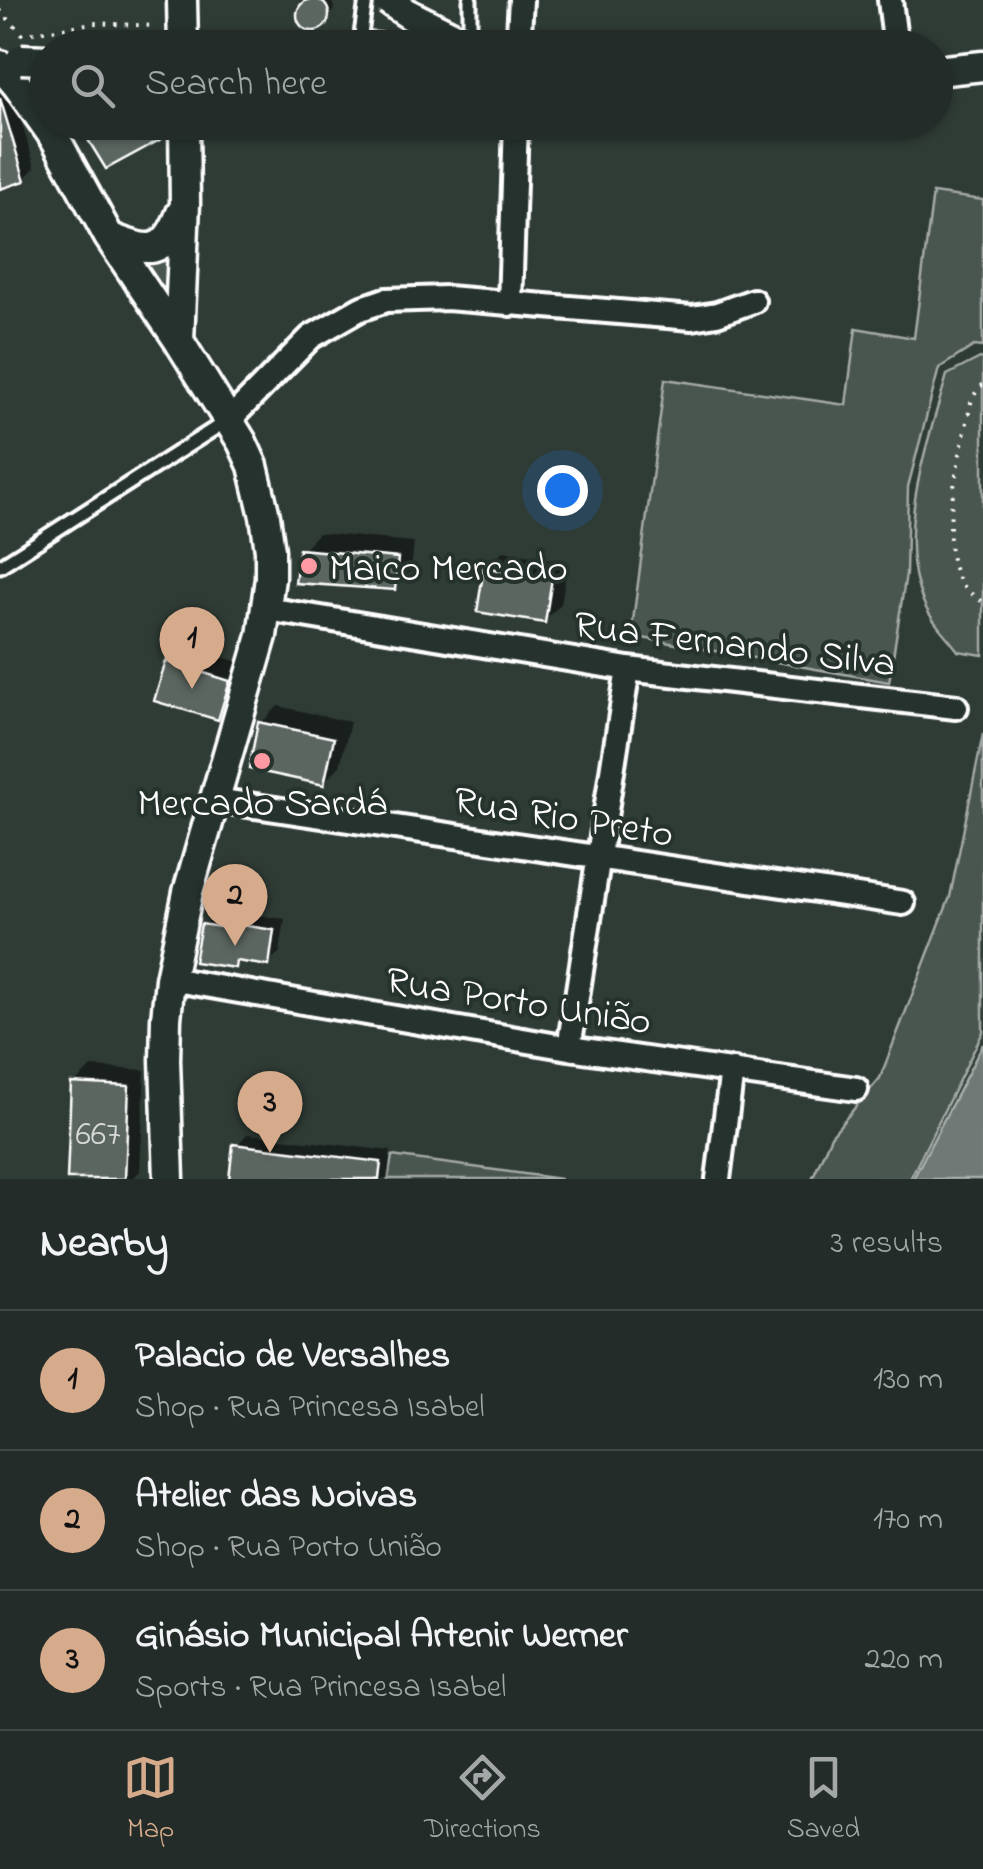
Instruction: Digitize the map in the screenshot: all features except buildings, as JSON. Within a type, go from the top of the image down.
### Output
[{"type":"street","points":[[388,0],[440,30]]},
{"type":"street","points":[[519,30],[521,0]]},
{"type":"street","points":[[890,0],[894,30]]},
{"type":"street","points":[[18,55],[17,84],[30,103]]},
{"type":"street","points":[[953,68],[983,64]]},
{"type":"street","points":[[56,140],[110,237],[179,341],[253,466],[270,550],[268,610],[262,636],[188,892],[170,979],[165,1060],[169,1179]]},
{"type":"street","points":[[179,341],[184,140]]},
{"type":"street","points":[[510,304],[515,140]]},
{"type":"street","points":[[110,237],[137,248],[151,249],[165,243],[173,234],[185,204]]},
{"type":"street","points":[[228,420],[311,337],[360,309],[386,300],[417,298],[692,318],[718,314],[753,301]]},
{"type":"street","name":"Rua Fernando Silva","points":[[268,610],[628,668],[956,707]]},
{"type":"street","points":[[569,1048],[628,668]]},
{"type":"street","name":"Rua Rio Preto","points":[[214,800],[903,902]]},
{"type":"street","name":"Rua Porto União","points":[[170,979],[569,1048],[856,1089]]},
{"type":"street","points":[[718,1179],[732,1070]]},
{"type":"lane","points":[[362,30],[366,0]]},
{"type":"lane","points":[[470,0],[470,30]]},
{"type":"lane","points":[[0,566],[228,420]]},
{"type":"path","points":[[76,30],[94,22],[182,25]]},
{"type":"path","points":[[983,385],[972,398],[949,526],[950,556],[961,584],[983,602]]},
{"type":"shaded area","points":[[933,193],[983,200],[983,347],[974,346],[939,368],[908,487],[906,574],[889,682],[631,636],[665,379],[846,405],[856,328],[914,338]]},
{"type":"shaded area","points":[[178,229],[174,327],[127,245]]},
{"type":"shaded area","points":[[980,358],[983,655],[958,651],[933,619],[916,581],[912,552],[916,492],[947,375]]},
{"type":"shaded area","points":[[983,734],[983,1032],[910,1179],[812,1179],[831,1136],[880,1078],[950,897]]},
{"type":"shaded area","points":[[983,1044],[983,1179],[913,1179]]},
{"type":"shaded area","points":[[392,1156],[561,1179],[388,1179]]},
{"type":"place","name":"Maico Mercado","points":[[309,566]]},
{"type":"place","name":"Palacio de Versalhes","points":[[192,689]]},
{"type":"place","name":"Mercado Sardá","points":[[262,761]]},
{"type":"place","name":"Atelier das Noivas","points":[[235,946]]},
{"type":"place","name":"Ginásio Municipal Artenir Werner","points":[[270,1153]]}]
